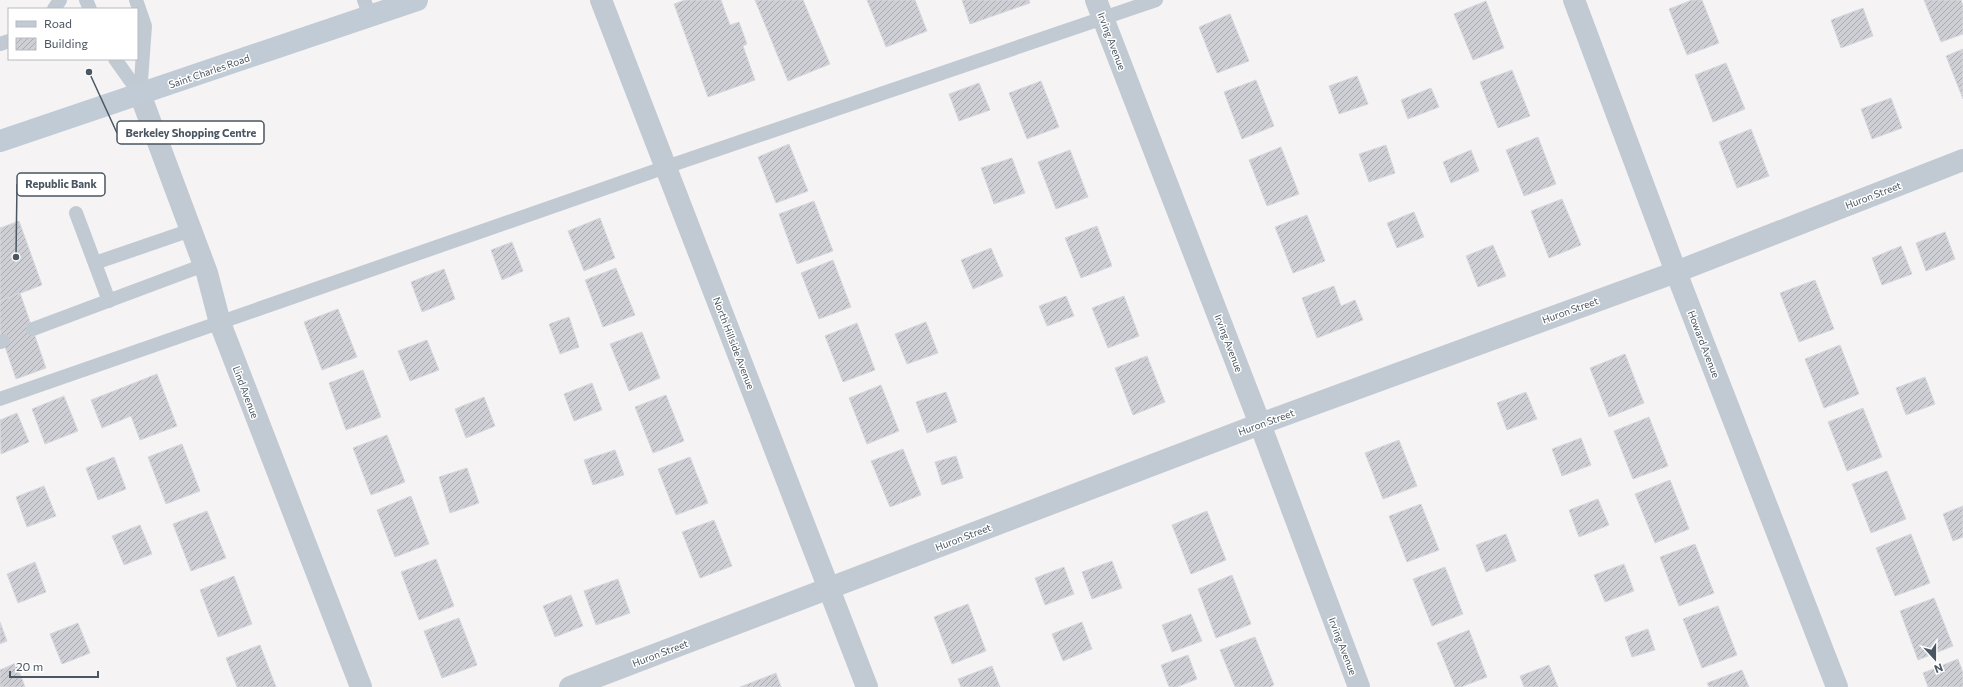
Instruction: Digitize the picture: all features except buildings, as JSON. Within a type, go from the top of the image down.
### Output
[{"type":"main road","name":"Saint Charles Road","points":[[0,141],[140,94],[367,8],[417,0]]},
{"type":"street","name":"North Hillside Avenue","points":[[601,0],[867,687]]},
{"type":"street","name":"Howard Avenue","points":[[1574,0],[1676,272],[1837,687]]},
{"type":"street","name":"Irving Avenue","points":[[1100,10],[1260,424],[1359,687]]},
{"type":"street","name":"Lind Avenue","points":[[140,94],[204,265],[220,324],[361,687]]},
{"type":"street","name":"Huron Street","points":[[570,687],[1260,424],[1676,272],[1963,160]]},
{"type":"lane","points":[[136,0],[145,26],[140,94]]},
{"type":"lane","points":[[0,399],[220,324],[666,168],[1100,10],[1156,0]]},
{"type":"lane","points":[[116,60],[140,94]]},
{"type":"lane","points":[[76,213],[109,300]]},
{"type":"lane","points":[[95,263],[191,230]]},
{"type":"lane","points":[[33,329],[204,265]]},
{"type":"place","name":"Berkeley Shopping Centre","points":[[89,72]]},
{"type":"place","name":"Republic Bank","points":[[16,257]]}]
